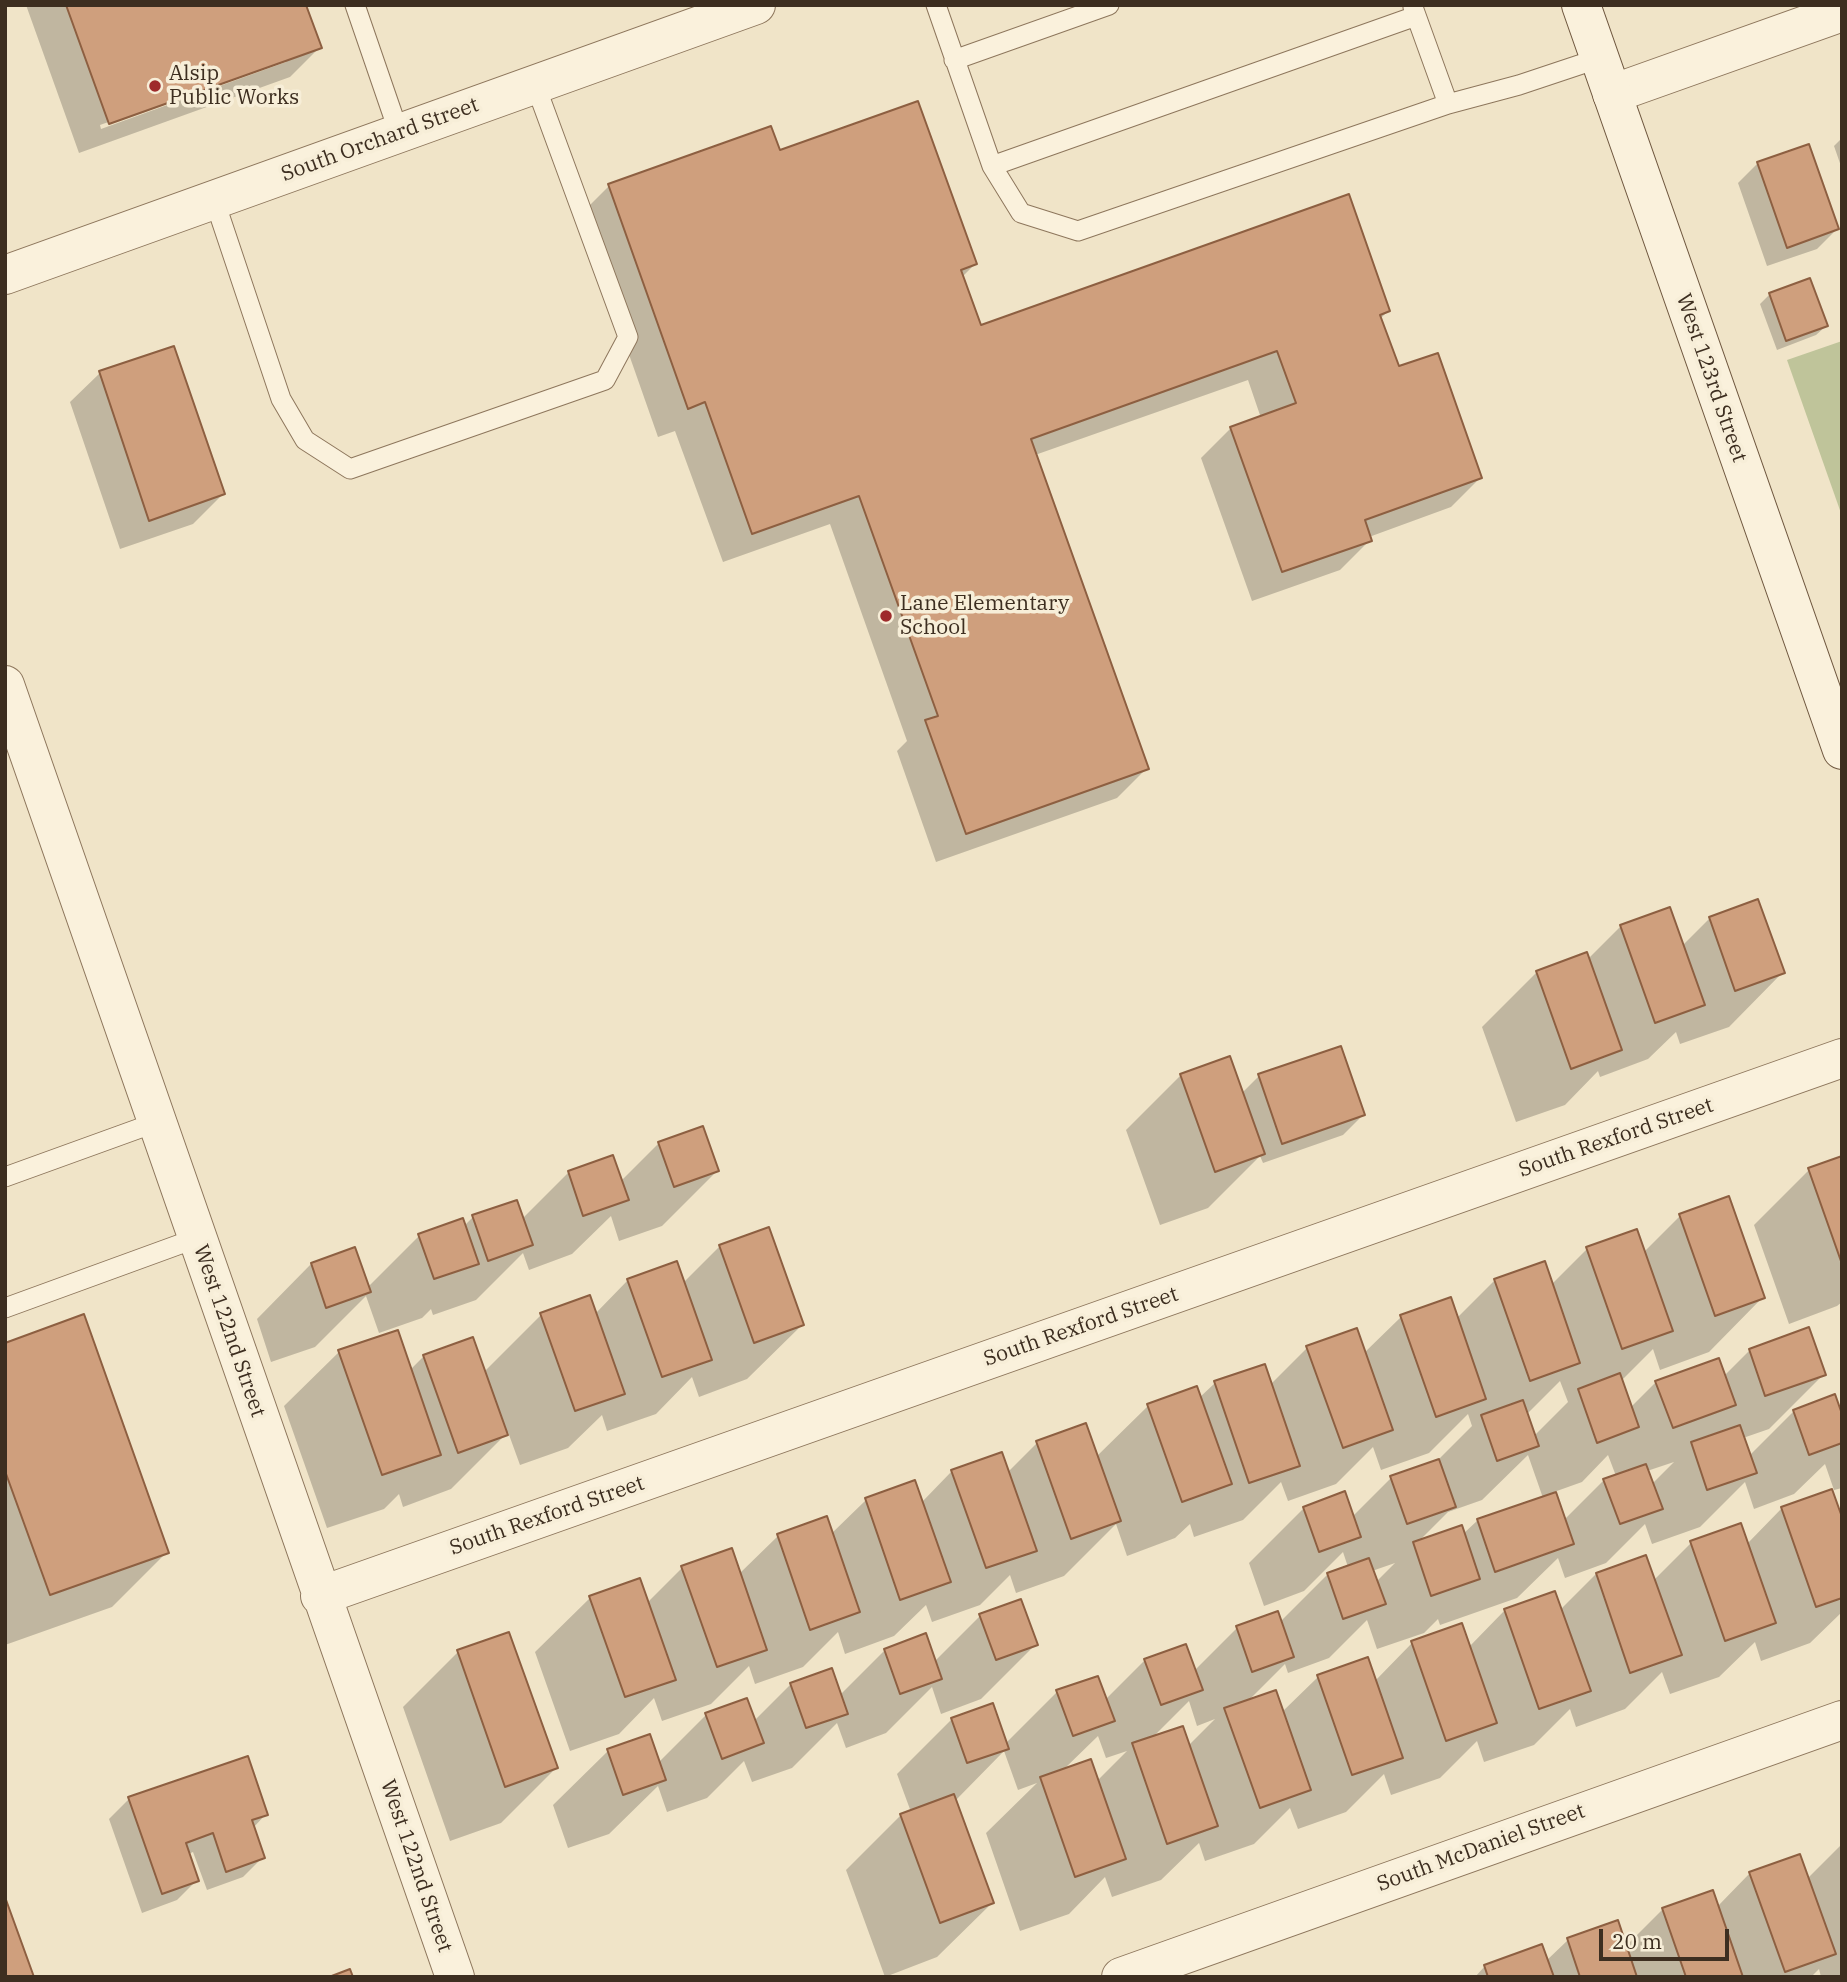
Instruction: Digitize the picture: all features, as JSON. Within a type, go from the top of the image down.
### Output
[{"type":"street","name":"South Orchard Street","points":[[5,275],[755,5]]},
{"type":"street","name":"West 123rd Street","points":[[1581,5],[1842,750]]},
{"type":"street","points":[[1612,94],[1842,12]]},
{"type":"street","name":"West 122nd Street","points":[[5,685],[454,1977]]},
{"type":"street","name":"South Rexford Street","points":[[320,1596],[1842,1058]]},
{"type":"street","name":"South McDaniel Street","points":[[1121,1977],[1842,1720]]},
{"type":"lane","points":[[355,5],[399,133]]},
{"type":"lane","points":[[936,5],[992,166],[1021,213],[1078,231],[1448,104],[1519,85],[1600,58]]},
{"type":"lane","points":[[954,61],[1109,5]]},
{"type":"lane","points":[[992,166],[1414,11],[1448,104]]},
{"type":"lane","points":[[214,200],[281,398],[304,440],[350,469],[605,380],[628,337],[534,85]]},
{"type":"lane","points":[[5,1177],[157,1122]]},
{"type":"lane","points":[[5,1308],[197,1238]]},
{"type":"green space","points":[[1842,341],[1842,516],[1787,360]]},
{"type":"building","name":"Alsip Public Works","points":[[66,5],[306,5],[322,48],[109,124]]},
{"type":"building","points":[[918,101],[977,264],[961,270],[981,325],[1349,194],[1390,311],[1380,315],[1399,366],[1438,353],[1482,478],[1365,520],[1372,541],[1282,572],[1230,427],[1296,403],[1277,351],[1031,439],[1149,769],[966,834],[925,720],[938,716],[859,496],[752,534],[705,402],[688,409],[608,184],[771,126],[780,150]]},
{"type":"building","points":[[1809,144],[1839,229],[1787,248],[1757,162]]},
{"type":"building","points":[[1810,278],[1828,326],[1786,341],[1769,293]]},
{"type":"building","points":[[174,346],[225,494],[149,521],[99,371]]},
{"type":"building","points":[[1758,899],[1785,973],[1735,991],[1709,917]]},
{"type":"building","points":[[1670,907],[1705,1005],[1655,1023],[1620,925]]},
{"type":"building","points":[[1587,952],[1622,1050],[1571,1069],[1536,971]]},
{"type":"building","points":[[1341,1046],[1365,1115],[1282,1144],[1258,1074]]},
{"type":"building","points":[[1230,1056],[1265,1154],[1215,1172],[1180,1074]]},
{"type":"building","points":[[703,1126],[719,1171],[674,1187],[658,1142]]},
{"type":"building","points":[[613,1155],[629,1200],[583,1216],[568,1171]]},
{"type":"building","points":[[1842,1156],[1842,1264],[1808,1168]]},
{"type":"building","points":[[1729,1196],[1765,1298],[1715,1316],[1679,1214]]},
{"type":"building","points":[[517,1200],[533,1245],[488,1261],[472,1215]]},
{"type":"building","points":[[463,1218],[479,1264],[434,1279],[418,1234]]},
{"type":"building","points":[[769,1227],[804,1325],[754,1343],[719,1245]]},
{"type":"building","points":[[1637,1229],[1673,1331],[1622,1349],[1586,1247]]},
{"type":"building","points":[[355,1247],[371,1292],[326,1308],[311,1263]]},
{"type":"building","points":[[677,1261],[712,1360],[662,1377],[627,1279]]},
{"type":"building","points":[[1545,1261],[1580,1363],[1530,1381],[1494,1279]]},
{"type":"building","points":[[590,1295],[625,1394],[575,1411],[540,1313]]},
{"type":"building","points":[[1451,1297],[1486,1399],[1436,1417],[1400,1315]]},
{"type":"building","points":[[84,1314],[169,1553],[50,1595],[5,1471],[5,1343]]},
{"type":"building","points":[[1809,1327],[1826,1375],[1765,1396],[1749,1349]]},
{"type":"building","points":[[1357,1328],[1393,1430],[1343,1448],[1306,1346]]},
{"type":"building","points":[[398,1330],[441,1455],[382,1475],[338,1350]]},
{"type":"building","points":[[473,1337],[508,1435],[458,1453],[423,1355]]},
{"type":"building","points":[[1719,1358],[1736,1405],[1673,1428],[1655,1381]]},
{"type":"building","points":[[1265,1364],[1300,1466],[1249,1483],[1214,1381]]},
{"type":"building","points":[[1620,1373],[1639,1427],[1597,1443],[1578,1389]]},
{"type":"building","points":[[1197,1386],[1232,1484],[1182,1502],[1147,1404]]},
{"type":"building","points":[[1835,1394],[1842,1414],[1842,1443],[1809,1455],[1793,1410]]},
{"type":"building","points":[[1523,1400],[1539,1446],[1497,1461],[1481,1415]]},
{"type":"building","points":[[1086,1423],[1121,1521],[1071,1539],[1036,1441]]},
{"type":"building","points":[[1740,1425],[1757,1473],[1707,1490],[1691,1442]]},
{"type":"building","points":[[1002,1452],[1037,1551],[986,1568],[951,1470]]},
{"type":"building","points":[[1439,1459],[1456,1507],[1407,1524],[1390,1476]]},
{"type":"building","points":[[1646,1464],[1663,1509],[1620,1524],[1603,1479]]},
{"type":"building","points":[[915,1480],[951,1582],[900,1600],[865,1498]]},
{"type":"building","points":[[1832,1489],[1842,1517],[1842,1598],[1816,1607],[1781,1507]]},
{"type":"building","points":[[1345,1491],[1361,1537],[1319,1552],[1303,1507]]},
{"type":"building","points":[[1556,1492],[1574,1544],[1495,1572],[1477,1519]]},
{"type":"building","points":[[827,1516],[860,1612],[810,1630],[777,1534]]},
{"type":"building","points":[[1741,1523],[1776,1623],[1725,1641],[1690,1541]]},
{"type":"building","points":[[1462,1525],[1480,1579],[1431,1596],[1413,1542]]},
{"type":"building","points":[[732,1548],[767,1650],[717,1667],[681,1566]]},
{"type":"building","points":[[1646,1555],[1682,1655],[1630,1673],[1596,1573]]},
{"type":"building","points":[[1369,1558],[1386,1604],[1343,1619],[1327,1573]]},
{"type":"building","points":[[640,1578],[676,1680],[625,1697],[589,1596]]},
{"type":"building","points":[[1555,1591],[1591,1691],[1539,1709],[1504,1609]]},
{"type":"building","points":[[1021,1599],[1038,1645],[996,1660],[979,1614]]},
{"type":"building","points":[[1278,1611],[1294,1657],[1252,1672],[1236,1626]]},
{"type":"building","points":[[1462,1623],[1497,1723],[1446,1741],[1411,1641]]},
{"type":"building","points":[[509,1632],[558,1768],[505,1787],[457,1650]]},
{"type":"building","points":[[926,1633],[942,1679],[900,1694],[884,1649]]},
{"type":"building","points":[[1186,1644],[1203,1690],[1161,1705],[1144,1659]]},
{"type":"building","points":[[1368,1657],[1403,1758],[1352,1775],[1317,1675]]},
{"type":"building","points":[[832,1668],[848,1714],[806,1728],[790,1683]]},
{"type":"building","points":[[1098,1676],[1115,1721],[1073,1736],[1056,1690]]},
{"type":"building","points":[[1276,1690],[1311,1790],[1260,1808],[1224,1708]]},
{"type":"building","points":[[747,1698],[764,1743],[722,1759],[705,1713]]},
{"type":"building","points":[[993,1703],[1009,1749],[967,1763],[951,1718]]},
{"type":"building","points":[[1183,1726],[1218,1826],[1167,1844],[1132,1743]]},
{"type":"building","points":[[650,1734],[666,1780],[623,1795],[607,1749]]},
{"type":"building","points":[[248,1756],[268,1815],[252,1820],[265,1858],[226,1872],[213,1833],[186,1843],[199,1881],[162,1894],[128,1797]]},
{"type":"building","points":[[1091,1759],[1126,1859],[1075,1877],[1040,1777]]},
{"type":"building","points":[[954,1794],[994,1903],[940,1923],[900,1814]]},
{"type":"building","points":[[1800,1854],[1836,1954],[1785,1972],[1749,1872]]},
{"type":"building","points":[[1713,1890],[1743,1977],[1686,1977],[1662,1908]]},
{"type":"building","points":[[5,1897],[34,1977],[5,1977]]},
{"type":"building","points":[[1618,1920],[1637,1977],[1580,1977],[1567,1938]]},
{"type":"building","points":[[1542,1944],[1554,1977],[1488,1977],[1484,1965]]},
{"type":"building","points":[[350,1969],[353,1977],[329,1977]]},
{"type":"place","name":"Alsip Public Works","points":[[155,86]]},
{"type":"place","name":"Lane Elementary School","points":[[886,616]]}]
